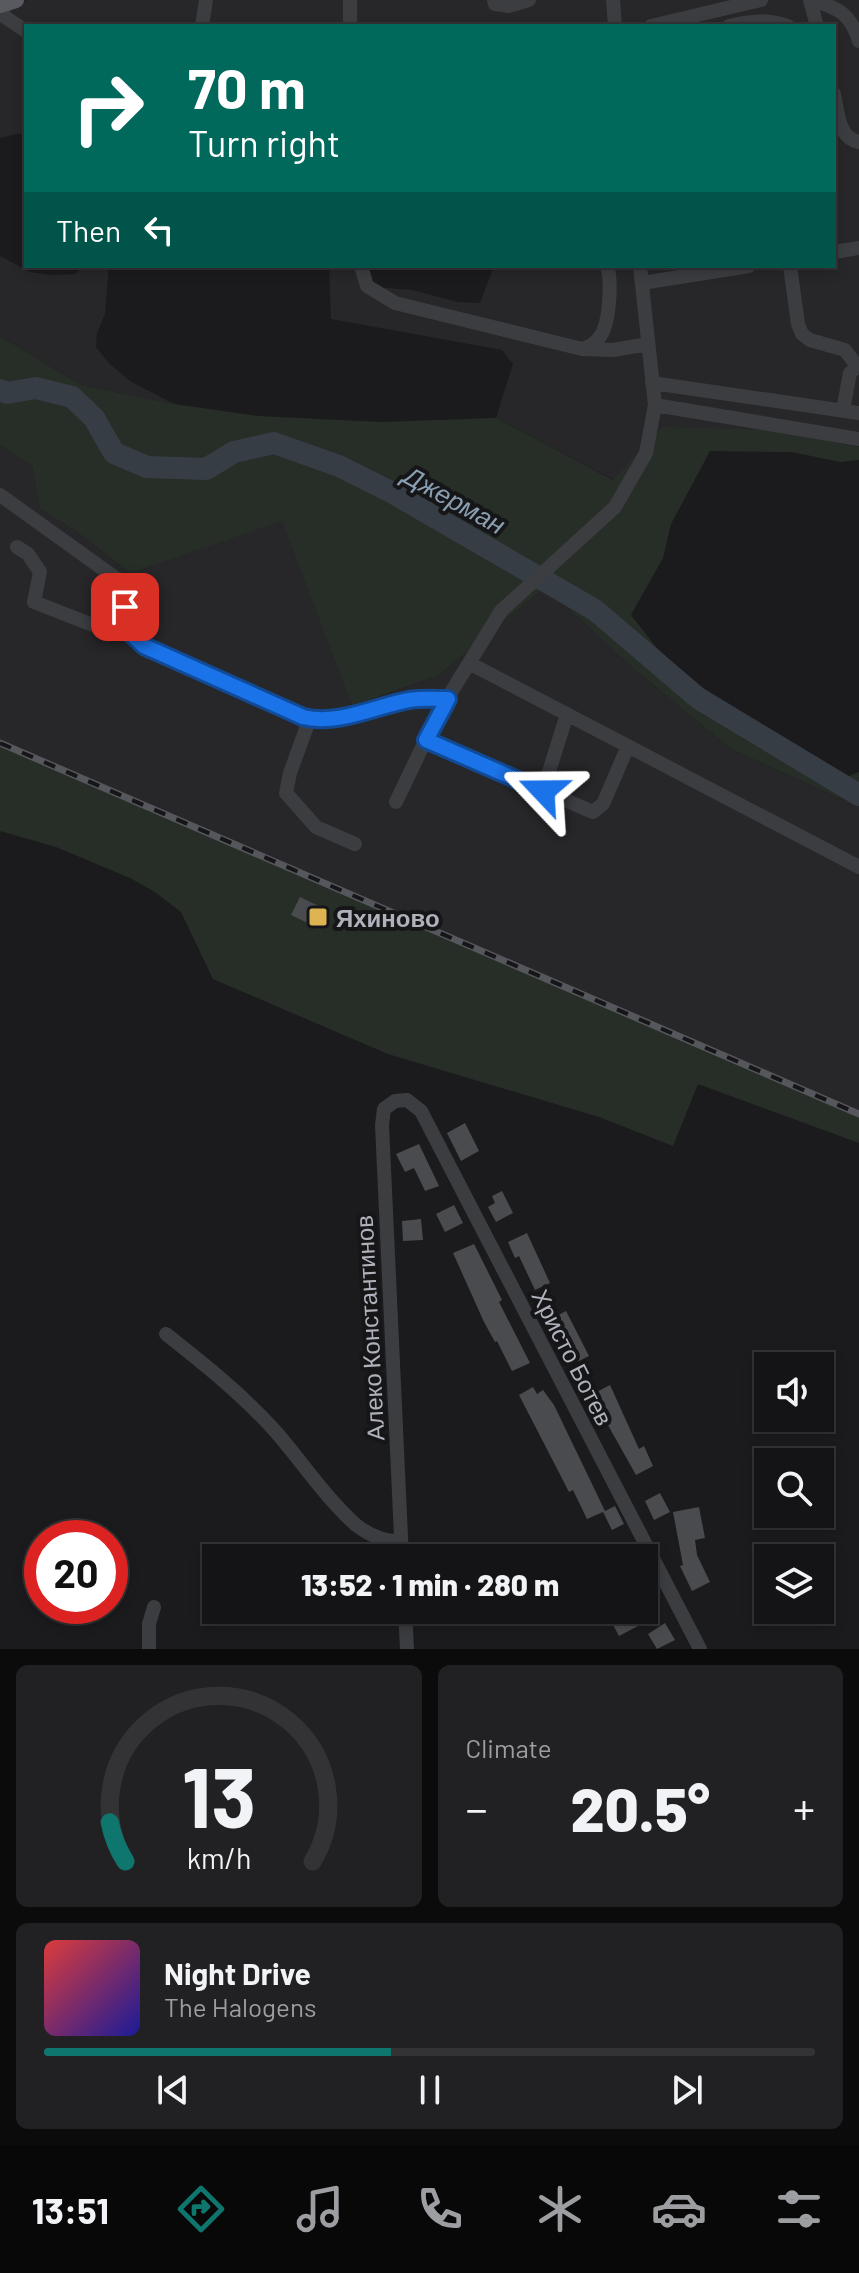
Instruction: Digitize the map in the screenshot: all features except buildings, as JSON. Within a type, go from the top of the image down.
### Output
[{"type":"main road","points":[[0,5],[16,0]]},
{"type":"street","points":[[202,24],[206,0]]},
{"type":"street","points":[[350,0],[350,24]]},
{"type":"street","points":[[494,0],[495,4],[502,6],[529,0]]},
{"type":"street","points":[[613,0],[615,24]]},
{"type":"street","points":[[659,24],[761,0]]},
{"type":"street","points":[[817,24],[812,0],[841,9],[855,26],[859,41]]},
{"type":"street","points":[[0,5],[5,17],[24,30]]},
{"type":"street","points":[[748,24],[772,21],[782,24]]},
{"type":"street","points":[[836,102],[844,134],[848,139],[859,142]]},
{"type":"street","points":[[836,252],[859,248]]},
{"type":"street","points":[[362,268],[367,286],[395,303],[582,349],[613,350],[648,344]]},
{"type":"street","points":[[582,349],[600,338],[606,326],[607,268]]},
{"type":"street","points":[[396,802],[448,699],[501,611],[615,507],[646,453],[655,405],[640,268]]},
{"type":"street","points":[[642,283],[736,268]]},
{"type":"street","points":[[790,268],[802,334],[810,340],[845,350],[858,365],[850,373],[843,410]]},
{"type":"street","points":[[652,383],[859,413]]},
{"type":"street","points":[[655,405],[859,439]]},
{"type":"street","points":[[0,495],[117,579],[132,635]]},
{"type":"street","points":[[17,547],[28,554],[40,572],[34,602],[100,628],[132,635],[144,646],[310,718],[332,718],[412,700],[448,699]]},
{"type":"street","points":[[469,663],[859,867]]},
{"type":"street","points":[[543,791],[567,714]]},
{"type":"street","points":[[310,718],[286,793],[316,827],[355,844]]},
{"type":"street","points":[[426,740],[593,812],[599,810],[628,746]]},
{"type":"street","name":"Христо Ботев","points":[[395,1101],[407,1100],[421,1111],[697,1648]]},
{"type":"street","name":"Алеко Константинов","points":[[395,1101],[384,1109],[382,1125],[401,1544]]},
{"type":"street","points":[[166,1334],[219,1376],[274,1430],[357,1525],[391,1542],[401,1541]]},
{"type":"street","points":[[149,1649],[149,1624],[154,1607]]},
{"type":"street","points":[[406,1624],[407,1649]]},
{"type":"shaded area","points":[[27,0],[859,0],[859,447],[776,430],[614,480],[496,418],[513,364],[502,350],[331,319],[329,268],[369,268],[374,287],[412,290],[458,302],[480,303],[493,268],[836,268],[836,24],[24,24],[24,134],[0,138],[0,9]]},
{"type":"shaded area","points":[[0,256],[30,272],[51,275],[75,274],[82,268],[109,268],[105,314],[97,333],[96,347],[130,381],[174,404],[81,385],[0,336]]},
{"type":"shaded area","points":[[0,336],[81,385],[174,404],[258,416],[381,422],[496,418],[613,480],[662,427],[776,430],[859,447],[859,460],[840,462],[792,452],[710,451],[671,524],[663,558],[631,615],[656,647],[711,699],[836,781],[859,772],[859,805],[731,749],[634,669],[545,587],[439,675],[352,706],[282,521],[130,573],[76,531],[40,509],[32,466],[0,445]]},
{"type":"shaded area","points":[[0,445],[32,466],[40,509],[76,531],[130,573],[282,520],[352,706],[439,675],[545,587],[634,669],[731,749],[859,805],[859,1113],[0,743]]},
{"type":"shaded area","points":[[0,743],[859,1113],[859,1143],[698,1084],[673,1146],[599,1117],[388,1054],[213,979],[181,912],[155,892],[130,878],[56,847],[0,831]]},
{"type":"waterway","name":"Джерман","points":[[0,390],[7,393],[36,388],[72,397],[94,418],[114,453],[147,467],[206,469],[234,452],[274,443],[339,466],[393,493],[595,610],[698,698],[859,795]]},
{"type":"railway","points":[[0,743],[859,1114]]},
{"type":"place","name":"Яхиново","points":[[318,917]]},
{"type":"route","points":[[125,607],[132,635],[144,646],[303,717],[314,720],[332,718],[412,700],[448,699],[426,740],[543,791]]}]
